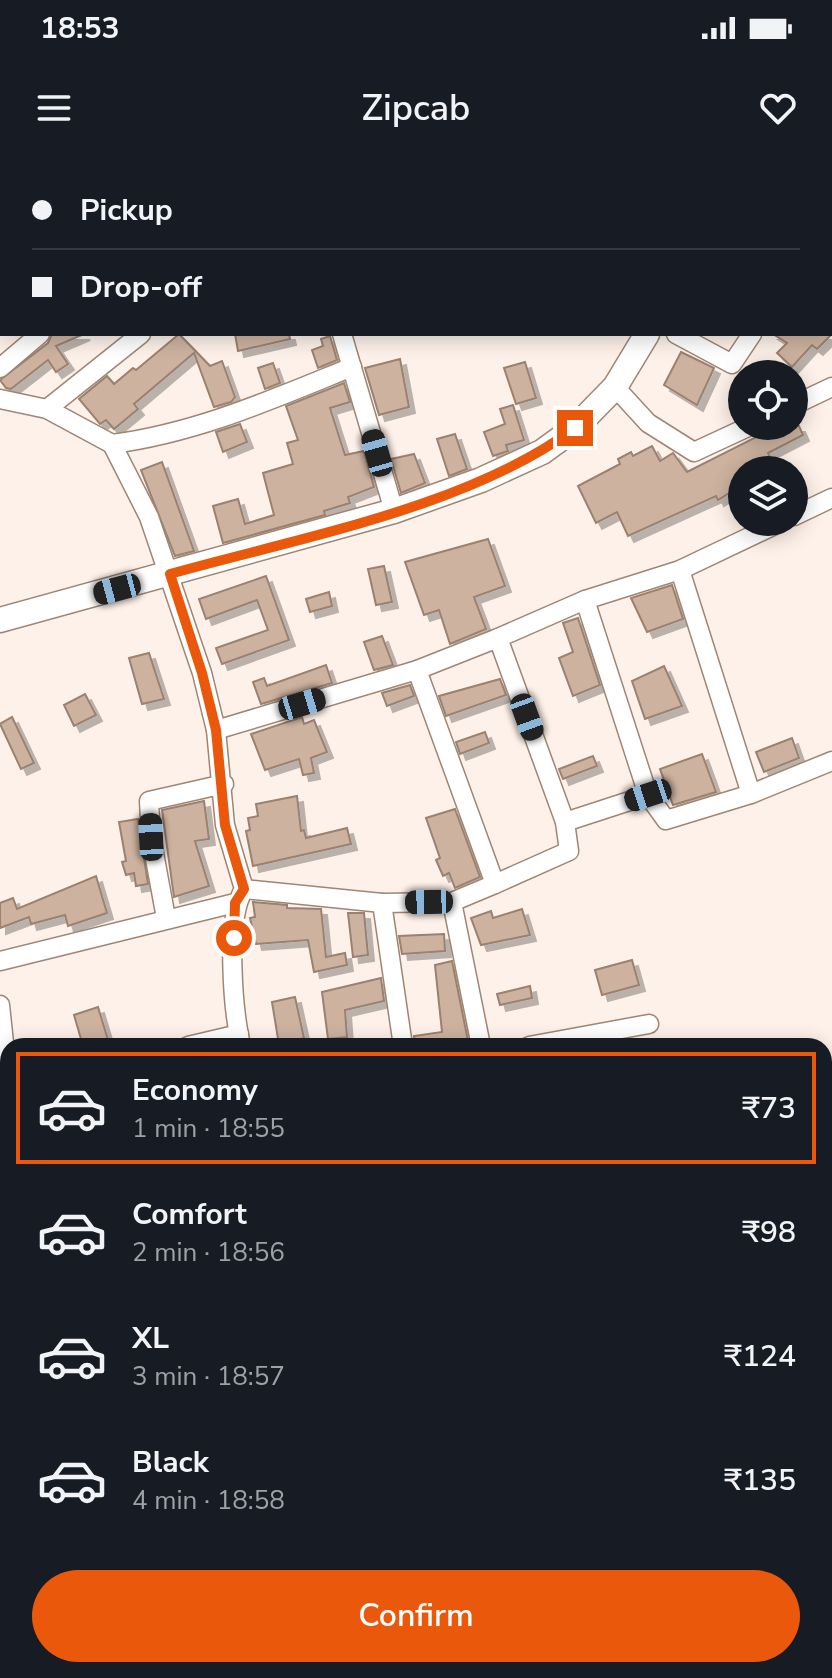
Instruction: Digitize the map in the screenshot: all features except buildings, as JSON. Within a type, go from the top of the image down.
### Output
[{"type":"main road","points":[[0,620],[394,511],[481,480],[542,452],[575,428],[615,387],[646,336]]},
{"type":"street","points":[[0,368],[38,336]]},
{"type":"street","points":[[47,409],[138,336]]},
{"type":"street","points":[[343,336],[394,511]]},
{"type":"street","points":[[680,336],[732,364],[751,336]]},
{"type":"street","points":[[112,444],[161,438],[228,417],[352,367]]},
{"type":"street","points":[[615,387],[648,423],[694,452],[728,436]]},
{"type":"street","points":[[808,398],[832,387]]},
{"type":"street","points":[[0,399],[47,409],[112,444],[149,517],[202,673],[216,730],[215,750],[224,784],[225,825],[239,896],[240,1038]]},
{"type":"street","points":[[808,509],[832,498]]},
{"type":"street","points":[[216,730],[417,670],[585,600],[680,570],[752,536]]},
{"type":"street","points":[[680,570],[751,794]]},
{"type":"street","points":[[585,600],[648,795],[666,820],[751,794],[832,761]]},
{"type":"street","points":[[0,961],[239,896],[382,903],[452,902],[569,851],[565,822],[498,638]]},
{"type":"street","points":[[417,670],[495,884]]},
{"type":"street","points":[[166,918],[151,837],[149,801],[224,784]]},
{"type":"street","points":[[565,822],[648,795]]},
{"type":"street","points":[[452,902],[479,1038]]},
{"type":"street","points":[[382,903],[402,1038]]},
{"type":"street","points":[[0,1005],[3,1038]]},
{"type":"street","points":[[573,1038],[649,1024]]},
{"type":"route","points":[[234,938],[235,903],[244,889],[225,825],[224,784],[215,750],[216,730],[202,673],[170,574],[394,511],[481,480],[542,452],[575,428]]}]
